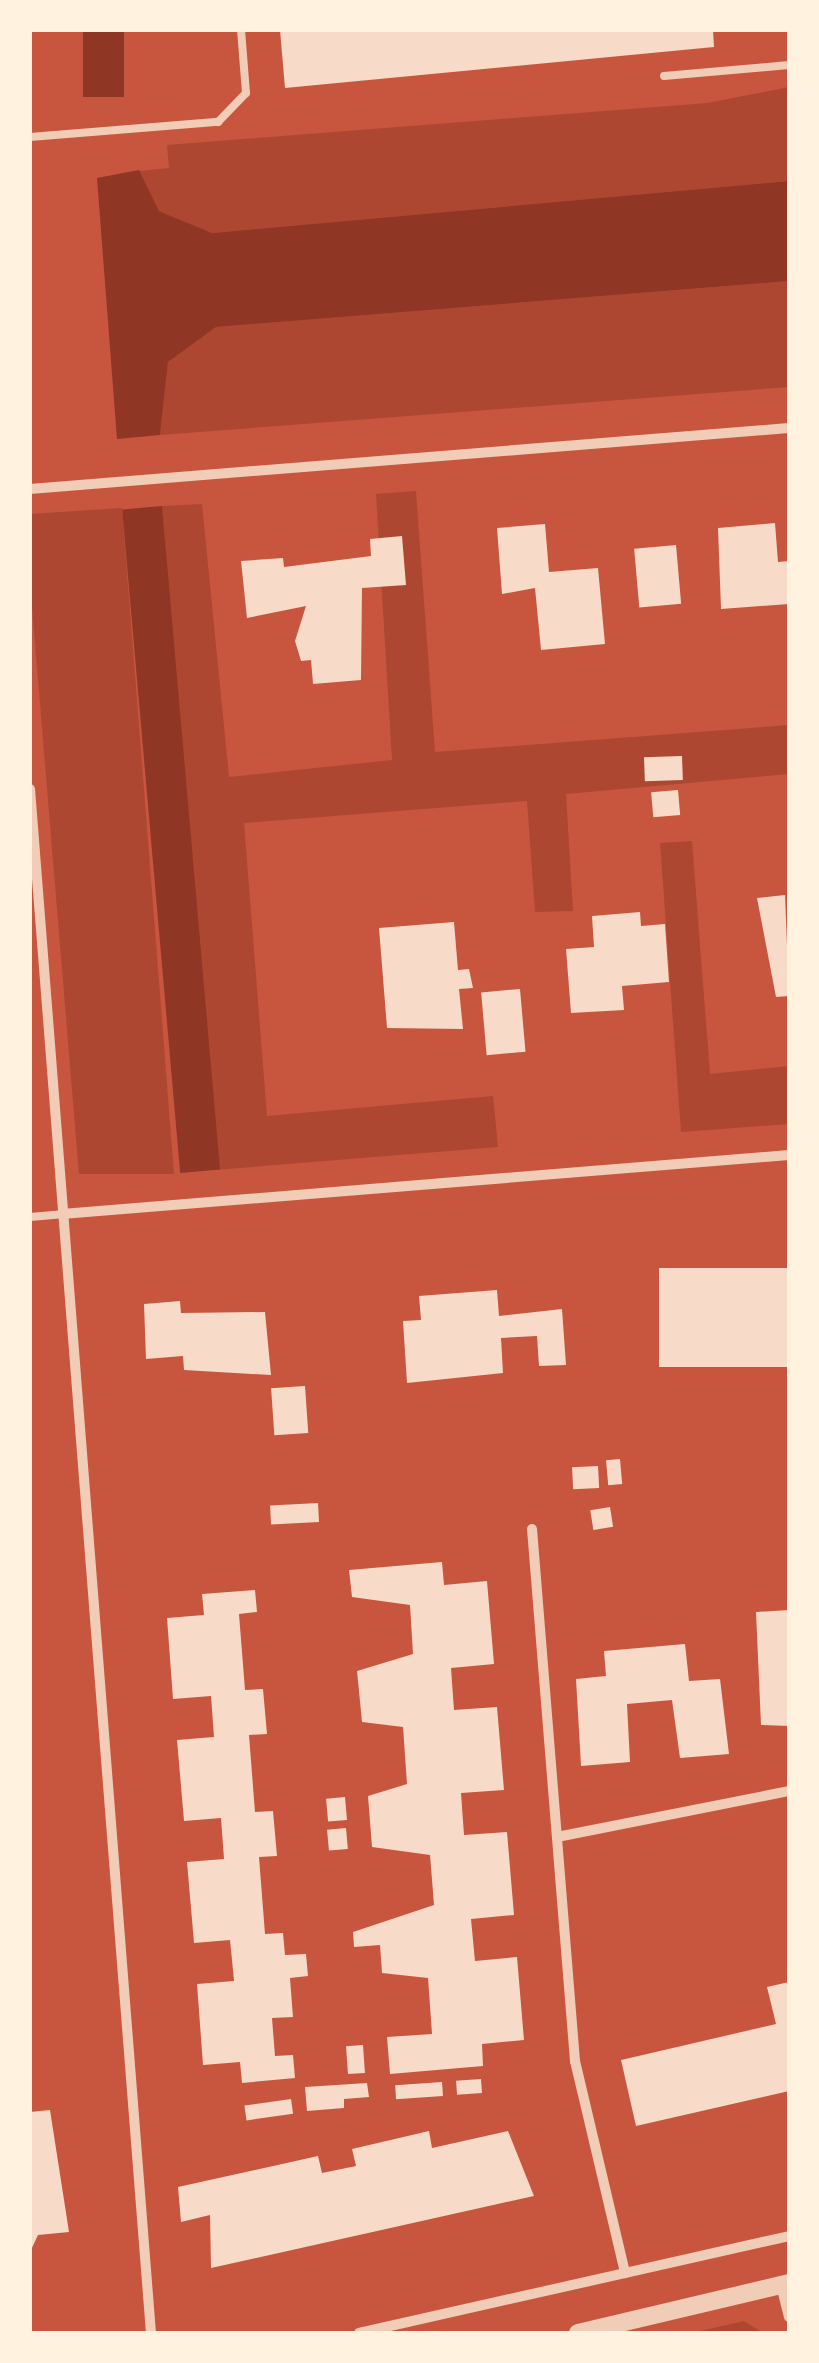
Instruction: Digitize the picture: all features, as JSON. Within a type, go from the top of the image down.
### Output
[{"type":"street","points":[[30,489],[789,428]]},
{"type":"street","points":[[30,790],[151,2333]]},
{"type":"street","points":[[62,1214],[789,1155]]},
{"type":"street","points":[[532,1528],[575,2061],[625,2273]]},
{"type":"street","points":[[557,1837],[789,1790]]},
{"type":"street","points":[[360,2333],[789,2236]]},
{"type":"street","points":[[578,2333],[785,2284],[789,2317]]},
{"type":"lane","points":[[30,138],[218,122],[246,93],[241,30]]},
{"type":"lane","points":[[664,76],[789,65]]},
{"type":"lane","points":[[30,1217],[62,1214]]},
{"type":"shaded area","points":[[83,30],[124,30],[124,97],[83,97]]},
{"type":"shaded area","points":[[789,87],[789,181],[212,233],[159,211],[139,171],[169,168],[167,145],[707,103]]},
{"type":"shaded area","points":[[139,170],[159,211],[212,233],[789,181],[789,281],[216,327],[168,362],[160,435],[117,439],[97,178]]},
{"type":"shaded area","points":[[789,281],[789,387],[160,435],[168,362],[216,327]]},
{"type":"shaded area","points":[[416,491],[435,752],[789,725],[789,774],[566,794],[573,911],[535,912],[527,801],[244,823],[267,1116],[493,1096],[498,1147],[215,1170],[162,506],[202,504],[229,777],[392,760],[376,494]]},
{"type":"shaded area","points":[[162,506],[220,1169],[180,1173],[122,509]]},
{"type":"shaded area","points":[[122,508],[174,1174],[79,1174],[30,583],[30,514]]},
{"type":"shaded area","points":[[692,841],[710,1074],[789,1066],[789,1124],[681,1132],[660,843]]},
{"type":"shaded area","points":[[744,2321],[763,2333],[692,2333]]},
{"type":"building","points":[[280,30],[713,30],[714,47],[285,88]]},
{"type":"building","points":[[775,523],[778,562],[789,561],[789,604],[721,609],[718,528]]},
{"type":"building","points":[[545,524],[549,572],[598,568],[605,644],[541,650],[535,588],[502,594],[497,528]]},
{"type":"building","points":[[402,536],[406,585],[362,588],[361,680],[313,684],[311,660],[301,661],[295,641],[306,606],[247,618],[241,561],[283,558],[284,567],[371,556],[370,539]]},
{"type":"building","points":[[676,545],[681,604],[639,607],[634,549]]},
{"type":"building","points":[[682,756],[683,780],[645,781],[644,757]]},
{"type":"building","points":[[678,790],[680,815],[653,817],[651,792]]},
{"type":"building","points":[[785,895],[789,996],[776,997],[757,898]]},
{"type":"building","points":[[640,912],[641,926],[665,924],[669,982],[622,986],[624,1010],[571,1013],[566,949],[594,947],[592,916]]},
{"type":"building","points":[[454,922],[458,970],[469,969],[473,988],[459,989],[463,1029],[387,1028],[379,928]]},
{"type":"building","points":[[520,989],[525,1052],[487,1055],[481,992]]},
{"type":"building","points":[[659,1268],[789,1268],[789,1367],[659,1367]]},
{"type":"building","points":[[497,1290],[499,1316],[562,1309],[566,1365],[539,1366],[537,1336],[501,1338],[503,1373],[407,1383],[403,1321],[421,1320],[419,1296]]},
{"type":"building","points":[[180,1301],[181,1313],[265,1312],[271,1375],[184,1370],[183,1356],[146,1359],[144,1304]]},
{"type":"building","points":[[305,1386],[308,1433],[274,1435],[271,1388]]},
{"type":"building","points":[[620,1459],[622,1484],[608,1485],[606,1460]]},
{"type":"building","points":[[598,1466],[599,1488],[573,1489],[572,1467]]},
{"type":"building","points":[[318,1503],[319,1522],[271,1524],[270,1506]]},
{"type":"building","points":[[610,1507],[613,1527],[593,1530],[590,1510]]},
{"type":"building","points":[[442,1562],[444,1585],[487,1581],[494,1664],[451,1668],[454,1710],[497,1707],[504,1790],[461,1793],[464,1835],[507,1832],[514,1915],[471,1919],[475,1961],[517,1957],[524,2040],[482,2044],[483,2066],[390,2074],[387,2037],[432,2034],[428,1978],[382,1973],[380,1945],[354,1947],[353,1932],[434,1905],[430,1855],[372,1847],[368,1796],[407,1784],[403,1727],[362,1722],[357,1671],[413,1654],[410,1605],[352,1597],[349,1570]]},
{"type":"building","points":[[255,1590],[257,1612],[239,1614],[245,1690],[263,1689],[267,1734],[249,1735],[255,1812],[273,1811],[277,1856],[259,1857],[265,1934],[283,1933],[285,1955],[306,1954],[308,1976],[290,1978],[293,2017],[272,2018],[275,2056],[293,2055],[295,2078],[242,2083],[240,2062],[203,2065],[197,1984],[234,1981],[230,1940],[194,1943],[187,1862],[224,1859],[221,1818],[184,1821],[177,1740],[214,1737],[211,1696],[173,1699],[167,1618],[204,1615],[202,1594]]},
{"type":"building","points":[[789,1610],[789,1726],[761,1725],[756,1612]]},
{"type":"building","points":[[685,1644],[689,1681],[720,1679],[729,1754],[680,1758],[672,1700],[627,1704],[630,1762],[581,1766],[576,1679],[606,1676],[604,1651]]},
{"type":"building","points":[[345,1797],[347,1820],[328,1822],[326,1799]]},
{"type":"building","points":[[346,1828],[348,1849],[329,1851],[327,1830]]},
{"type":"building","points":[[789,1982],[789,2091],[636,2126],[621,2060],[776,2024],[767,1987]]},
{"type":"building","points":[[363,2045],[365,2073],[348,2074],[346,2046]]},
{"type":"building","points":[[481,2079],[482,2093],[457,2095],[456,2081]]},
{"type":"building","points":[[442,2082],[443,2096],[396,2099],[395,2085]]},
{"type":"building","points":[[367,2083],[369,2097],[344,2099],[344,2108],[307,2111],[305,2087]]},
{"type":"building","points":[[291,2099],[293,2114],[247,2120],[244,2106]]},
{"type":"building","points":[[50,2110],[69,2232],[38,2235],[30,2252],[30,2112]]},
{"type":"building","points":[[429,2131],[432,2148],[508,2131],[534,2196],[211,2268],[210,2215],[181,2222],[178,2187],[318,2156],[322,2173],[356,2166],[352,2149]]}]
